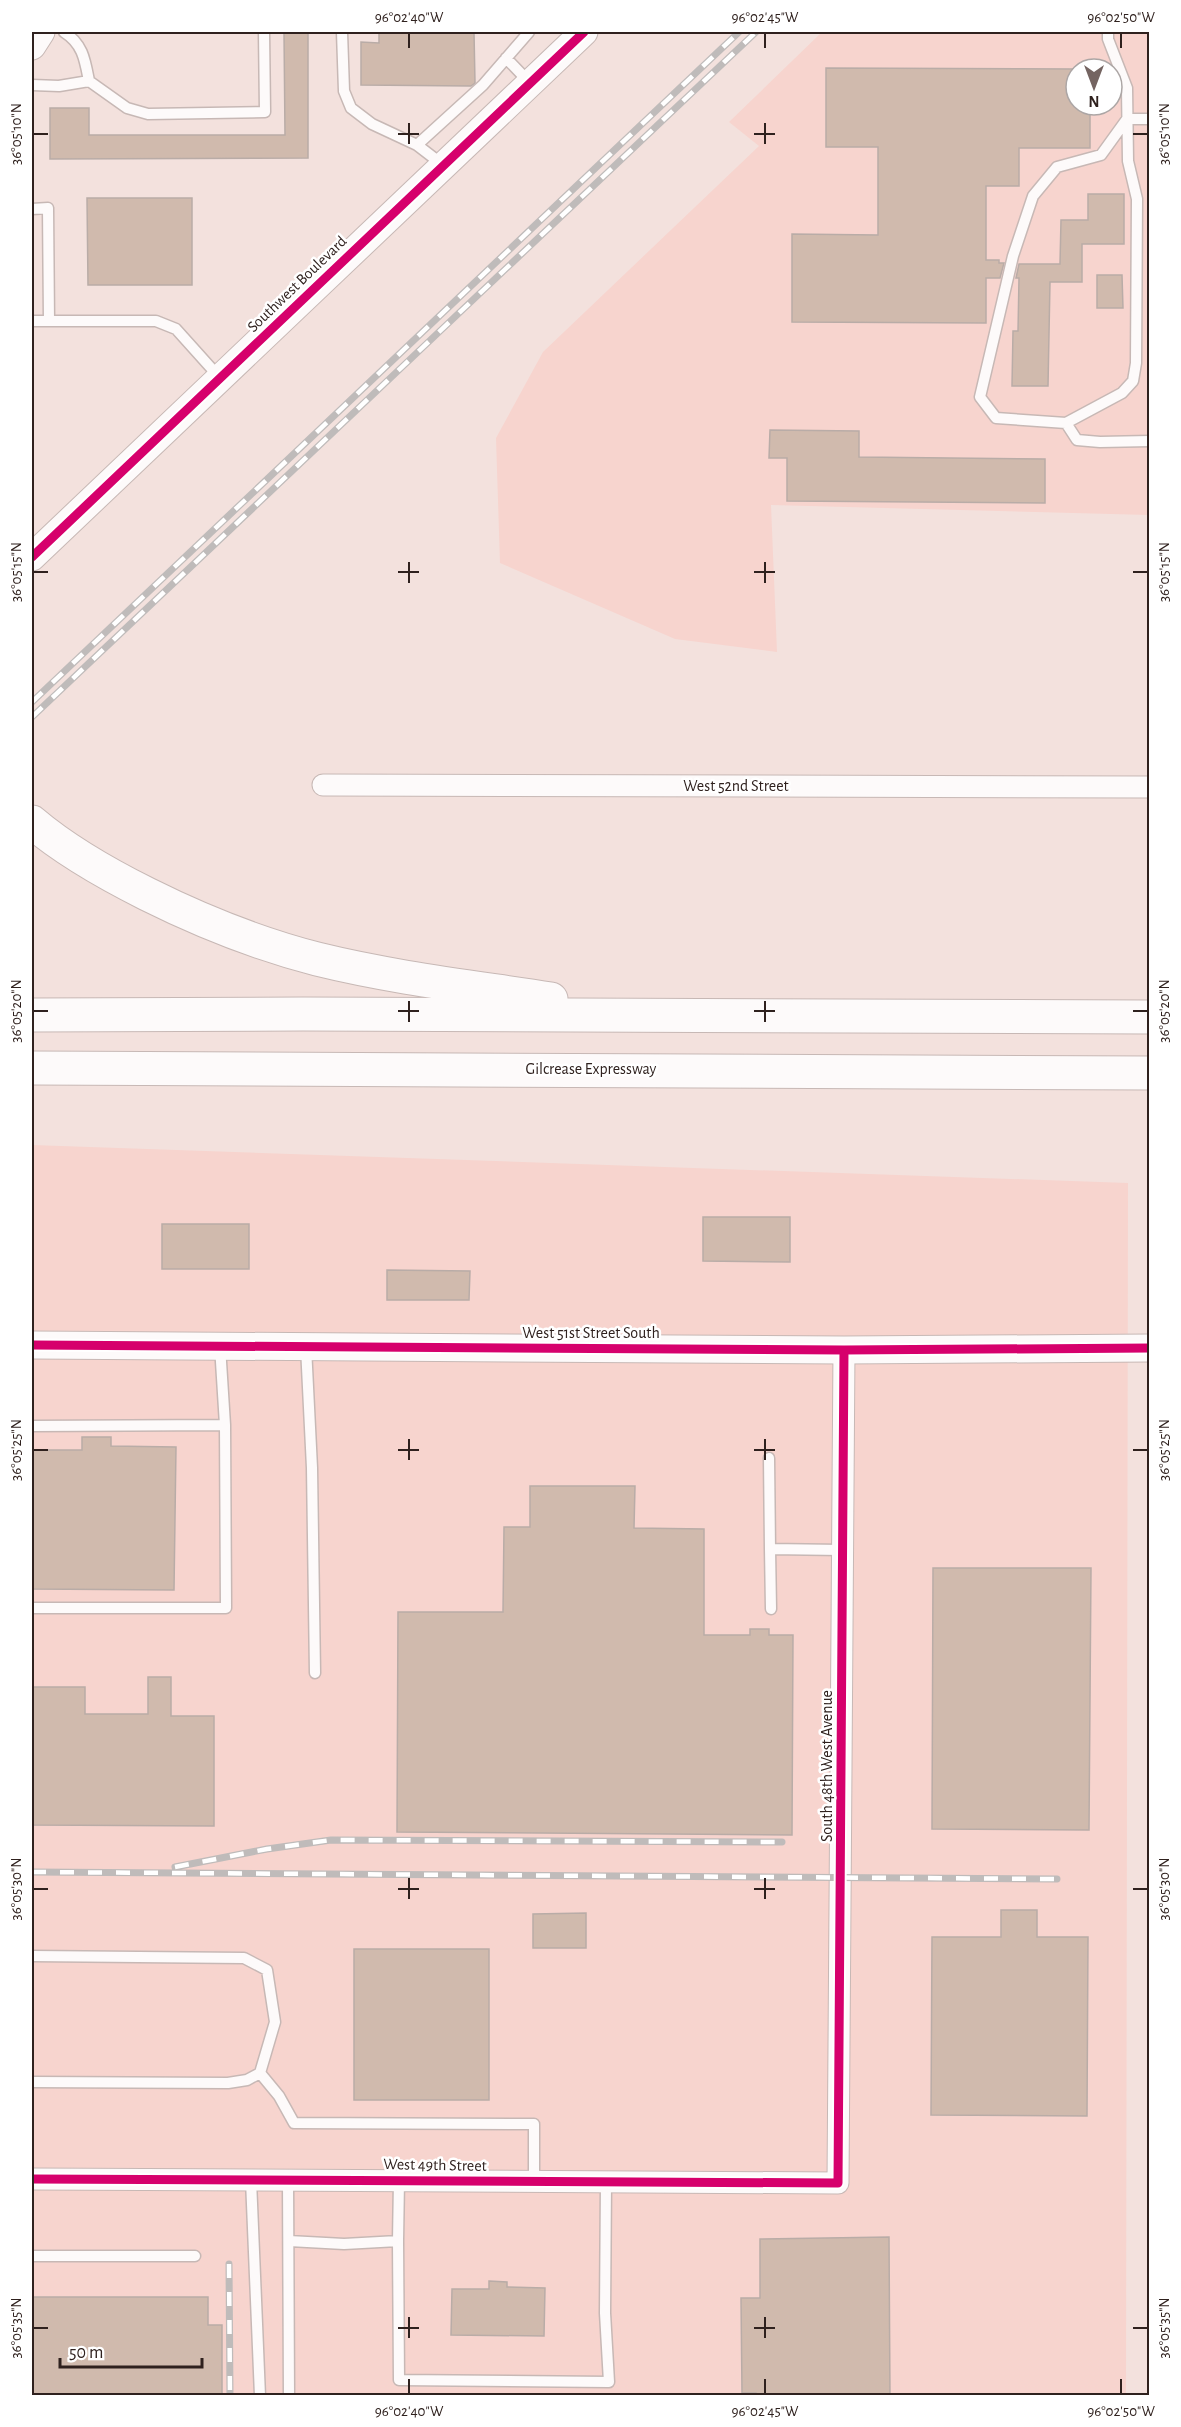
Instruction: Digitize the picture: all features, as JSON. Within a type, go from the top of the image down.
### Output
[{"type":"highway","points":[[34,824],[105,873],[183,912],[258,941],[307,956],[379,972],[665,1016]]},
{"type":"highway","points":[[32,1015],[1149,1017]]},
{"type":"highway","name":"Gilcrease Expressway","points":[[32,1068],[1149,1073]]},
{"type":"street","points":[[32,46],[41,32]]},
{"type":"street","name":"Southwest Boulevard","points":[[32,557],[584,32]]},
{"type":"street","name":"West 52nd Street","points":[[323,785],[1149,786]]},
{"type":"street","name":"West 51st Street South","points":[[32,1345],[844,1350],[1149,1348]]},
{"type":"street","name":"South 48th West Avenue","points":[[838,2183],[844,1350]]},
{"type":"street","name":"West 49th Street","points":[[32,2179],[399,2179],[838,2183]]},
{"type":"lane","points":[[64,32],[75,39],[84,53],[89,81],[127,108],[148,114],[265,112],[264,32]]},
{"type":"lane","points":[[342,32],[344,91],[351,108],[372,124],[417,145],[444,165]]},
{"type":"lane","points":[[417,145],[483,85],[529,32]]},
{"type":"lane","points":[[1108,32],[1108,39],[1127,88],[1128,161],[1137,199],[1136,363],[1132,381],[1122,393],[1066,423],[996,418],[980,397],[1013,256],[1033,196],[1057,167],[1101,155],[1127,119]]},
{"type":"lane","points":[[506,58],[530,83]]},
{"type":"lane","points":[[32,85],[59,86],[89,81]]},
{"type":"lane","points":[[1127,119],[1149,119]]},
{"type":"lane","points":[[32,208],[48,208],[49,321]]},
{"type":"lane","points":[[32,321],[156,321],[176,329],[220,378]]},
{"type":"lane","points":[[1066,423],[1077,440],[1149,441]]},
{"type":"lane","points":[[32,1608],[226,1608],[225,1425],[220,1346]]},
{"type":"lane","points":[[306,1346],[312,1468],[315,1673]]},
{"type":"lane","points":[[32,1426],[225,1425]]},
{"type":"lane","points":[[770,1458],[771,1609]]},
{"type":"lane","points":[[770,1549],[842,1550]]},
{"type":"lane","points":[[32,1956],[227,1956],[244,1958],[267,1970],[275,2022],[260,2073],[247,2080],[228,2083],[32,2082]]},
{"type":"lane","points":[[260,2073],[279,2096],[294,2123],[534,2124],[534,2181]]},
{"type":"lane","points":[[399,2179],[399,2380],[609,2382],[605,2313],[606,2182]]},
{"type":"lane","points":[[251,2180],[260,2396]]},
{"type":"lane","points":[[288,2180],[289,2396]]},
{"type":"lane","points":[[289,2241],[344,2244],[398,2241]]},
{"type":"lane","points":[[32,2256],[195,2256]]},
{"type":"shaded area","points":[[822,32],[1149,32],[1149,515],[771,505],[777,652],[675,639],[500,563],[496,438],[543,352],[759,146],[729,122]]},
{"type":"shaded area","points":[[32,1145],[1128,1183],[1126,2395],[32,2396]]},
{"type":"building","points":[[284,32],[308,32],[308,158],[50,159],[50,108],[89,108],[89,135],[285,135]]},
{"type":"building","points":[[379,32],[474,32],[475,83],[471,86],[361,85],[361,42],[379,43]]},
{"type":"building","points":[[826,68],[1064,69],[1064,117],[1090,117],[1090,148],[1019,148],[1019,186],[986,186],[986,260],[999,260],[999,263],[1004,263],[1000,278],[986,278],[986,323],[792,322],[792,234],[878,235],[878,147],[826,147]]},
{"type":"building","points":[[1088,194],[1124,194],[1124,244],[1082,244],[1082,282],[1050,282],[1048,386],[1012,386],[1013,331],[1018,331],[1019,278],[1016,278],[1019,264],[1060,264],[1061,220],[1088,220]]},
{"type":"building","points":[[87,198],[192,198],[192,285],[88,285]]},
{"type":"building","points":[[1097,275],[1122,275],[1123,308],[1097,308]]},
{"type":"building","points":[[770,430],[859,431],[859,457],[1045,459],[1045,503],[787,501],[787,458],[769,458]]},
{"type":"building","points":[[703,1217],[790,1217],[790,1262],[703,1261]]},
{"type":"building","points":[[162,1224],[249,1224],[249,1269],[162,1269]]},
{"type":"building","points":[[387,1270],[470,1271],[469,1300],[387,1300]]},
{"type":"building","points":[[82,1437],[111,1437],[111,1446],[176,1447],[174,1590],[32,1589],[32,1450],[82,1450]]},
{"type":"building","points":[[530,1486],[635,1486],[634,1528],[704,1529],[704,1635],[750,1635],[750,1629],[769,1629],[769,1635],[793,1635],[792,1835],[397,1832],[398,1612],[503,1612],[504,1527],[530,1527]]},
{"type":"building","points":[[933,1568],[1091,1568],[1089,1830],[932,1829]]},
{"type":"building","points":[[148,1677],[171,1677],[171,1716],[214,1716],[214,1826],[32,1825],[32,1687],[85,1687],[85,1714],[148,1714]]},
{"type":"building","points":[[1001,1910],[1037,1910],[1037,1937],[1088,1937],[1087,2116],[931,2115],[932,1937],[1001,1937]]},
{"type":"building","points":[[586,1913],[586,1948],[533,1948],[533,1914]]},
{"type":"building","points":[[354,1949],[489,1949],[489,2100],[354,2100]]},
{"type":"building","points":[[889,2237],[890,2396],[756,2396],[756,2393],[742,2393],[741,2298],[760,2298],[760,2239]]},
{"type":"building","points":[[489,2281],[507,2282],[507,2287],[545,2288],[544,2336],[451,2335],[452,2289],[489,2289]]},
{"type":"building","points":[[32,2297],[208,2297],[208,2325],[222,2325],[222,2396],[32,2396]]},
{"type":"railway","points":[[32,702],[739,32]]},
{"type":"railway","points":[[32,717],[756,32]]},
{"type":"railway","points":[[175,1867],[267,1849],[331,1840],[782,1842]]},
{"type":"railway","points":[[32,1872],[1057,1879]]},
{"type":"railway","points":[[229,2264],[230,2396]]},
{"type":"cycle path","points":[[32,557],[584,32]]},
{"type":"cycle path","points":[[32,1345],[844,1350],[1150,1348]]},
{"type":"cycle path","points":[[32,2179],[838,2183],[844,1350]]}]
